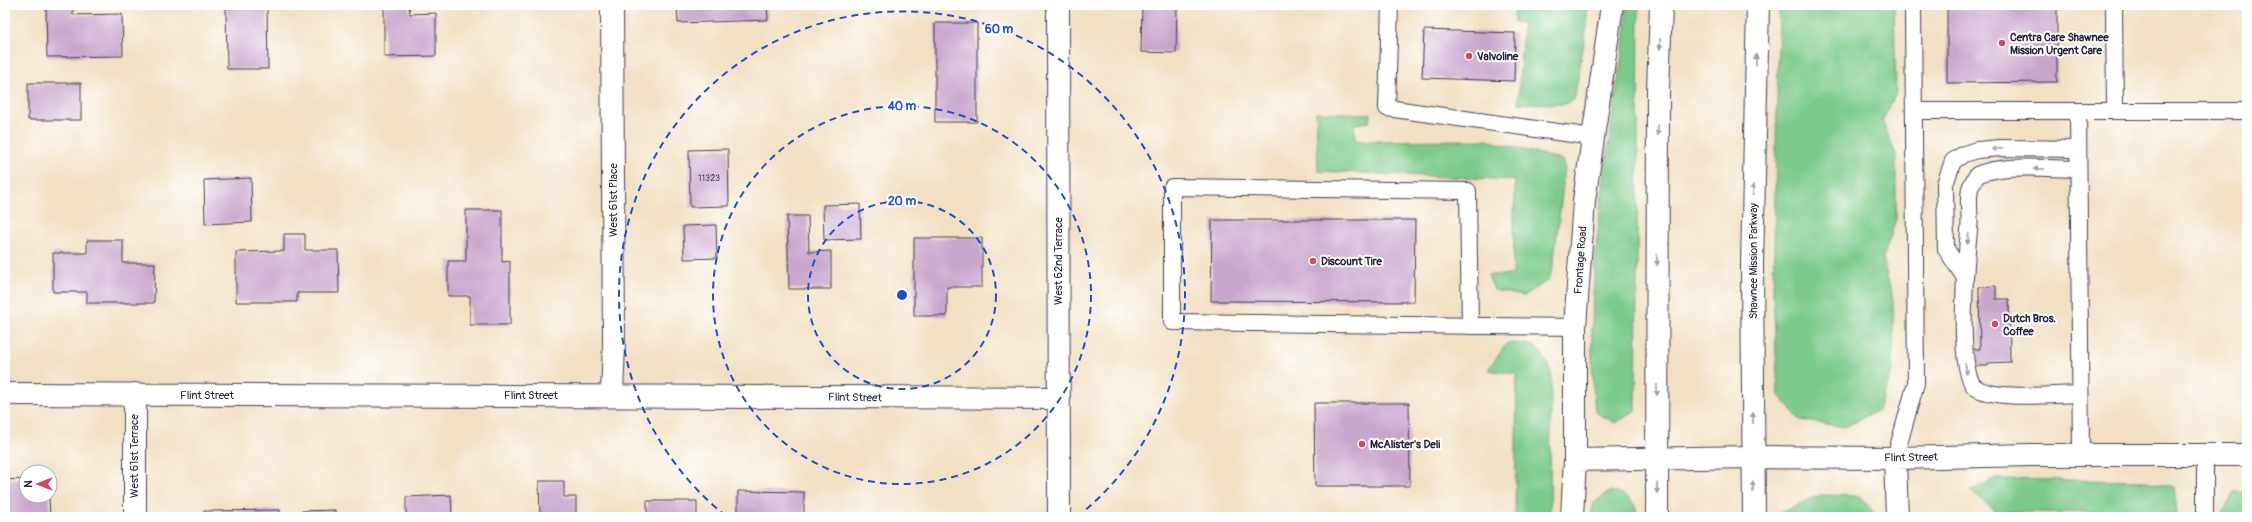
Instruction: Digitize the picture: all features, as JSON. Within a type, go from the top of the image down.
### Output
[{"type":"main road","name":"West 61st Place","points":[[612,5],[614,344],[612,395]]},
{"type":"main road","name":"West 62nd Terrace","points":[[1058,5],[1057,398],[1059,517]]},
{"type":"main road","name":"Frontage Road","points":[[1572,517],[1575,460],[1575,328],[1584,201],[1612,5]]},
{"type":"main road","points":[[1657,517],[1658,99],[1661,5]]},
{"type":"main road","name":"Shawnee Mission Parkway","points":[[1754,517],[1752,264],[1758,5]]},
{"type":"main road","name":"Flint Street","points":[[5,394],[612,395],[1057,398]]},
{"type":"main road","name":"West 61st Terrace","points":[[135,394],[135,517]]},
{"type":"main road","name":"Flint Street","points":[[1575,460],[1753,457],[1895,458],[2081,454],[2247,454]]},
{"type":"main road","points":[[1895,458],[1897,517]]},
{"type":"lane","points":[[1390,5],[1387,108],[1593,137]]},
{"type":"lane","points":[[1895,458],[1916,383],[1913,5]]},
{"type":"lane","points":[[2114,5],[2115,111]]},
{"type":"lane","points":[[1914,111],[2247,111]]},
{"type":"lane","points":[[2078,111],[2081,454]]},
{"type":"lane","points":[[1965,278],[1946,249],[1945,184],[1953,161],[1964,154],[1977,150],[2000,148],[2078,149]]},
{"type":"lane","points":[[2078,169],[2003,169],[1988,170],[1977,175],[1970,188],[1965,278],[1966,369],[1968,378],[1974,387],[1987,393],[2008,395],[2080,394]]},
{"type":"lane","points":[[1470,326],[1468,191],[1172,187],[1172,322],[1575,328]]},
{"type":"lane","points":[[2205,454],[2206,517]]},
{"type":"green space","points":[[1514,5],[1587,5],[1587,26],[1574,100],[1564,104],[1518,103],[1523,23],[1514,22]]},
{"type":"green space","points":[[1626,5],[1639,5],[1636,410],[1616,423],[1595,412],[1592,364],[1592,315],[1599,219],[1626,27]]},
{"type":"green space","points":[[1779,5],[1894,5],[1896,94],[1882,121],[1896,154],[1896,219],[1883,259],[1893,300],[1893,371],[1878,410],[1845,427],[1800,420],[1778,394],[1773,292]]},
{"type":"green space","points":[[1316,112],[1371,114],[1369,122],[1354,124],[1356,141],[1487,140],[1562,160],[1565,169],[1553,266],[1549,280],[1523,296],[1494,290],[1488,275],[1513,275],[1515,180],[1318,171]]},
{"type":"green space","points":[[1507,343],[1531,345],[1536,348],[1544,357],[1551,373],[1550,517],[1515,517],[1517,374],[1488,370]]},
{"type":"green space","points":[[1995,479],[2146,481],[2173,487],[2176,513],[1997,512],[1970,491]]},
{"type":"green space","points":[[1611,491],[1625,496],[1632,502],[1635,506],[1637,517],[1592,517],[1592,504]]},
{"type":"green space","points":[[2234,493],[2247,493],[2247,517],[2221,517],[2220,515]]},
{"type":"green space","points":[[1819,495],[1859,496],[1878,517],[1780,517],[1780,513]]},
{"type":"building","points":[[46,5],[73,5],[73,15],[122,14],[123,56],[47,57]]},
{"type":"building","points":[[677,5],[767,5],[768,20],[678,23]]},
{"type":"building","points":[[1142,5],[1177,5],[1176,53],[1141,52]]},
{"type":"building","name":"Centra Care Shawnee Mission Urgent Care","points":[[1947,5],[2057,5],[2057,82],[1947,83]]},
{"type":"building","points":[[384,6],[409,6],[410,14],[436,13],[436,56],[384,57]]},
{"type":"building","points":[[267,7],[268,69],[227,69],[226,8]]},
{"type":"building","points":[[935,23],[977,23],[977,122],[935,122]]},
{"type":"building","name":"Valvoline","points":[[1424,30],[1515,33],[1514,81],[1422,78]]},
{"type":"building","points":[[28,83],[81,83],[81,120],[28,120]]},
{"type":"building","points":[[728,149],[729,206],[690,207],[689,150]]},
{"type":"building","points":[[251,178],[252,222],[205,224],[204,180]]},
{"type":"building","points":[[860,204],[861,239],[824,240],[823,205]]},
{"type":"building","points":[[466,210],[502,210],[502,262],[510,261],[510,325],[470,325],[470,296],[448,296],[448,261],[466,261]]},
{"type":"building","points":[[787,216],[808,216],[809,252],[831,251],[831,289],[789,289]]},
{"type":"building","name":"Discount Tire","points":[[1212,220],[1415,220],[1414,302],[1211,301]]},
{"type":"building","points":[[716,225],[717,258],[684,259],[683,226]]},
{"type":"building","points":[[284,234],[305,234],[305,250],[338,250],[339,293],[297,293],[297,302],[236,302],[236,252],[284,251]]},
{"type":"building","points":[[914,238],[982,238],[982,287],[947,287],[947,316],[914,316]]},
{"type":"building","points":[[87,240],[123,240],[123,263],[155,263],[154,303],[87,303],[87,292],[53,292],[53,253],[87,253]]},
{"type":"building","name":"Dutch Bros. Coffee","points":[[1996,286],[1996,299],[2009,299],[2010,362],[1988,363],[1988,366],[1972,366],[1972,349],[1980,349],[1979,287]]},
{"type":"building","name":"McAlister's Deli","points":[[1314,403],[1409,403],[1410,486],[1315,486]]},
{"type":"building","points":[[18,479],[18,504],[49,504],[50,517],[5,517],[5,480]]},
{"type":"building","points":[[539,481],[564,481],[564,497],[576,497],[576,517],[540,517]]},
{"type":"building","points":[[738,491],[804,492],[804,517],[738,517]]},
{"type":"building","points":[[451,495],[452,517],[406,517],[406,497]]},
{"type":"building","points":[[647,501],[697,501],[697,517],[647,517]]},
{"type":"building","points":[[280,510],[280,517],[204,517],[204,511]]},
{"type":"building","points":[[335,510],[335,517],[302,517],[302,511]]},
{"type":"place","name":"Centra Care Shawnee Mission Urgent Care","points":[[2002,43]]},
{"type":"place","name":"Valvoline","points":[[1469,56]]},
{"type":"place","name":"Discount Tire","points":[[1313,261]]},
{"type":"place","name":"Dutch Bros. Coffee","points":[[1995,324]]},
{"type":"place","name":"McAlister's Deli","points":[[1362,444]]}]
